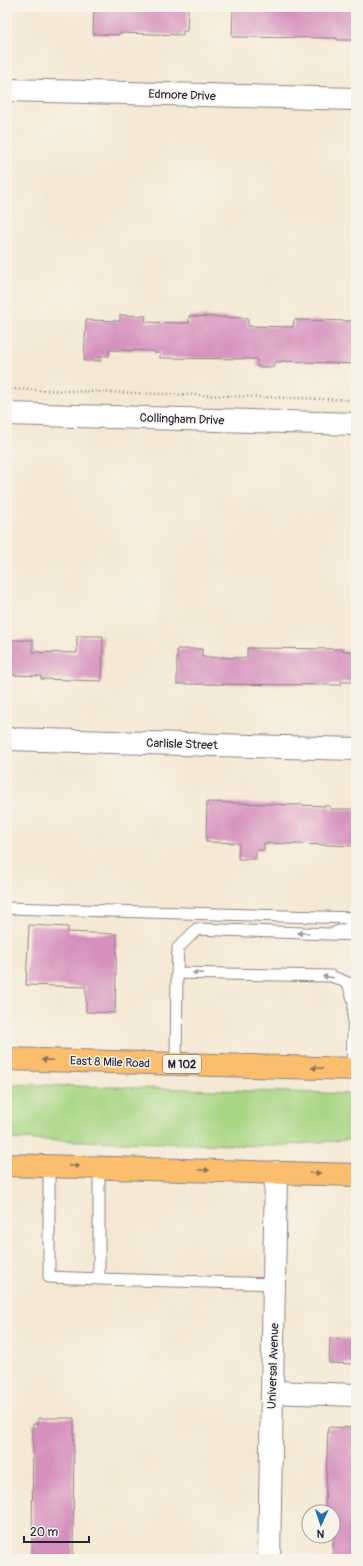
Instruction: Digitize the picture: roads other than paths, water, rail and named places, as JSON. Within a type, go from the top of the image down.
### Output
[{"type":"highway","name":"East 8 Mile Road","points":[[7,1059],[354,1069]]},
{"type":"highway","points":[[7,1165],[356,1175]]},
{"type":"street","name":"Edmore Drive","points":[[7,90],[356,99]]},
{"type":"street","name":"Collingham Drive","points":[[7,414],[356,424]]},
{"type":"street","name":"Carlisle Street","points":[[7,739],[356,749]]},
{"type":"street","name":"Universal Avenue","points":[[269,1559],[276,1172]]},
{"type":"street","points":[[272,1392],[356,1395]]},
{"type":"lane","points":[[7,908],[356,918]]},
{"type":"lane","points":[[331,934],[356,926]]},
{"type":"lane","points":[[176,1064],[178,948],[197,929],[356,935]]},
{"type":"lane","points":[[177,973],[331,976],[348,983],[354,1002],[354,1069]]},
{"type":"lane","points":[[49,1166],[49,1277],[275,1284]]},
{"type":"lane","points":[[99,1167],[99,1279]]}]
